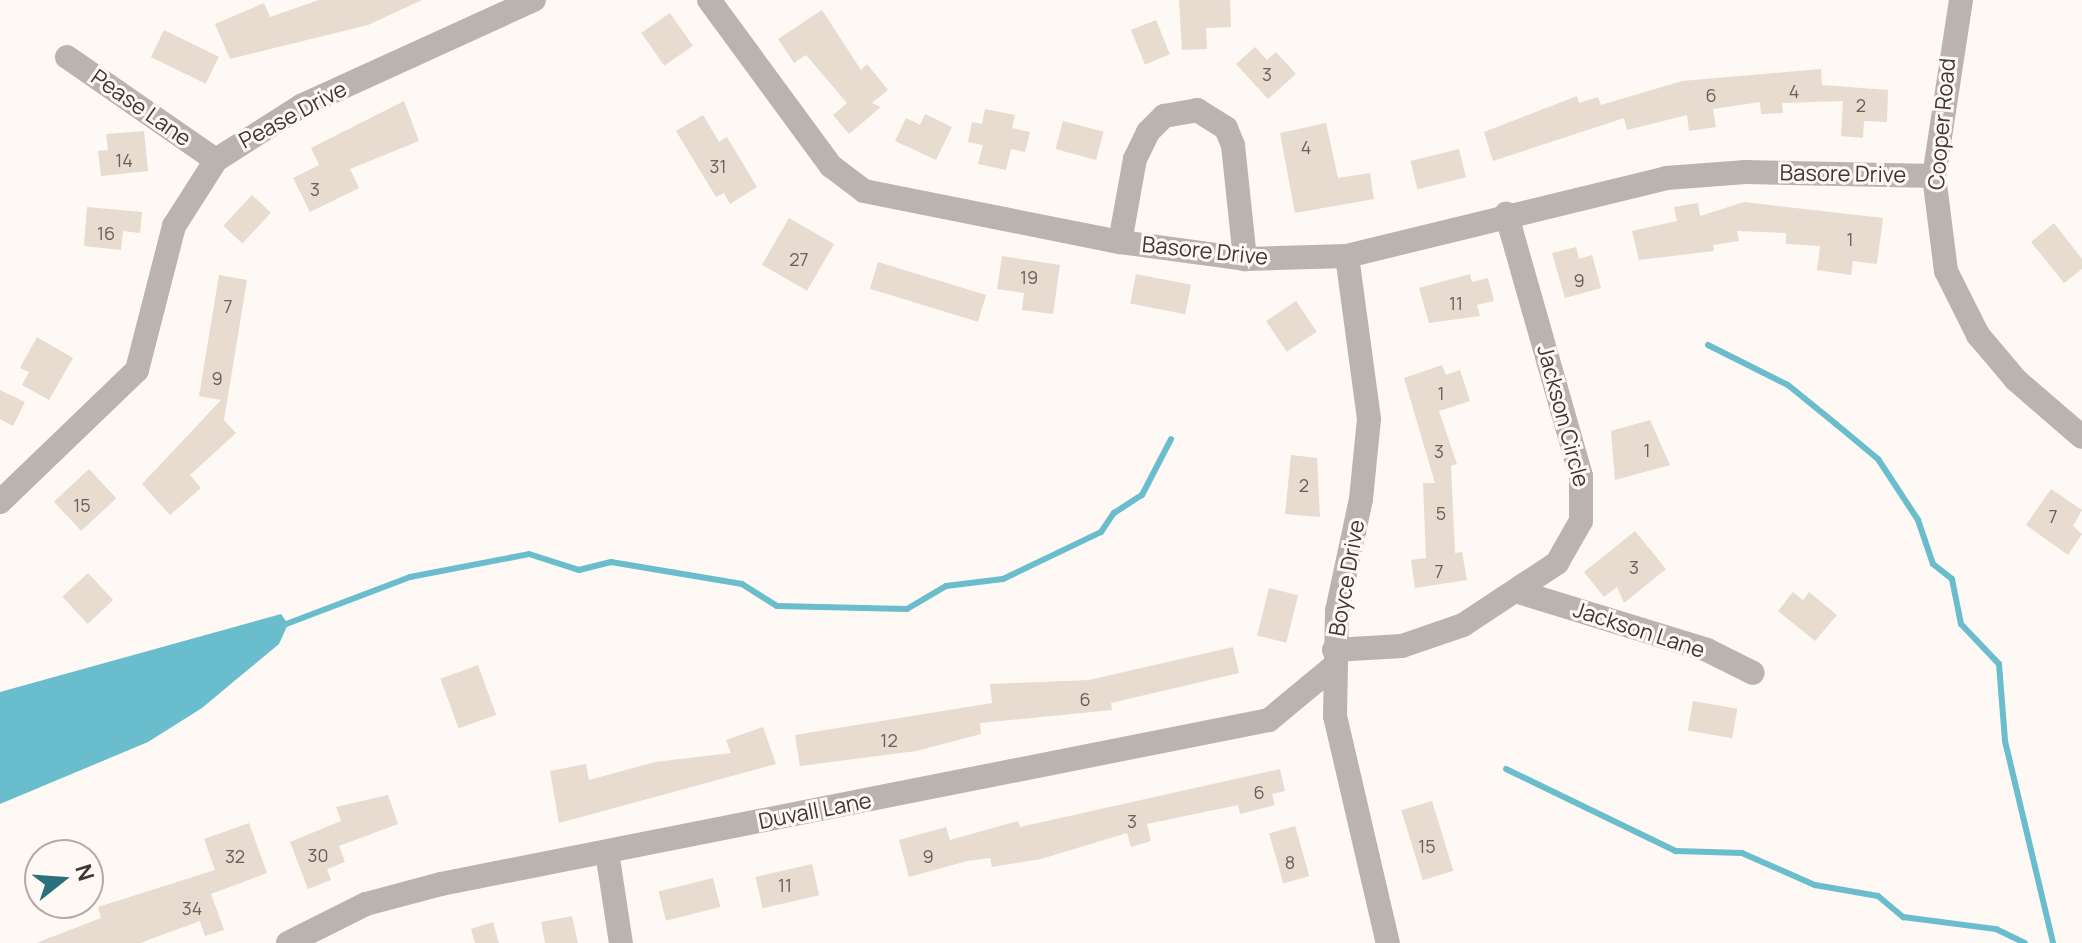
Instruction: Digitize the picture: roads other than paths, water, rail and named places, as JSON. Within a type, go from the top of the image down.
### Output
[{"type":"street","name":"Pease Drive","points":[[0,502],[137,370],[174,226],[216,160],[301,106],[534,0]]},
{"type":"street","name":"Basore Drive","points":[[709,0],[831,166],[864,191],[1120,242],[1245,259],[1347,256],[1506,213],[1666,178],[1746,172],[1934,176]]},
{"type":"street","name":"Cooper Road","points":[[1961,0],[1934,176],[1946,271],[1960,303],[2016,380],[2082,437]]},
{"type":"street","name":"Pease Lane","points":[[67,57],[216,160]]},
{"type":"street","points":[[1120,242],[1135,159],[1148,132],[1164,116],[1197,110],[1226,128],[1233,145],[1245,259]]},
{"type":"street","name":"Jackson Circle","points":[[1333,658],[1402,646],[1463,625],[1522,593],[1573,541],[1586,498],[1506,213]]},
{"type":"street","name":"Boyce Drive","points":[[1347,256],[1369,419],[1333,658],[1335,716],[1388,943]]},
{"type":"street","name":"Jackson Lane","points":[[1522,593],[1707,650],[1753,673]]},
{"type":"street","name":"Duvall Lane","points":[[288,943],[366,904],[607,852],[1269,720],[1333,658]]},
{"type":"street","points":[[607,852],[621,943]]},
{"type":"water","points":[[281,614],[288,624],[279,644],[202,708],[148,742],[0,804],[0,692]]},
{"type":"waterway","points":[[1708,345],[1788,385],[1836,424],[1878,459],[1918,520],[1933,564],[1952,579],[1961,624],[1999,664],[2005,741],[2053,943]]},
{"type":"waterway","points":[[281,626],[410,577],[529,554],[579,570],[611,562],[742,584],[777,606],[907,609],[946,586],[1003,579],[1101,532],[1114,513],[1142,495],[1171,439]]},
{"type":"waterway","points":[[1506,769],[1676,851],[1742,853],[1815,885],[1878,896],[1903,917],[1996,929],[2025,943]]}]
